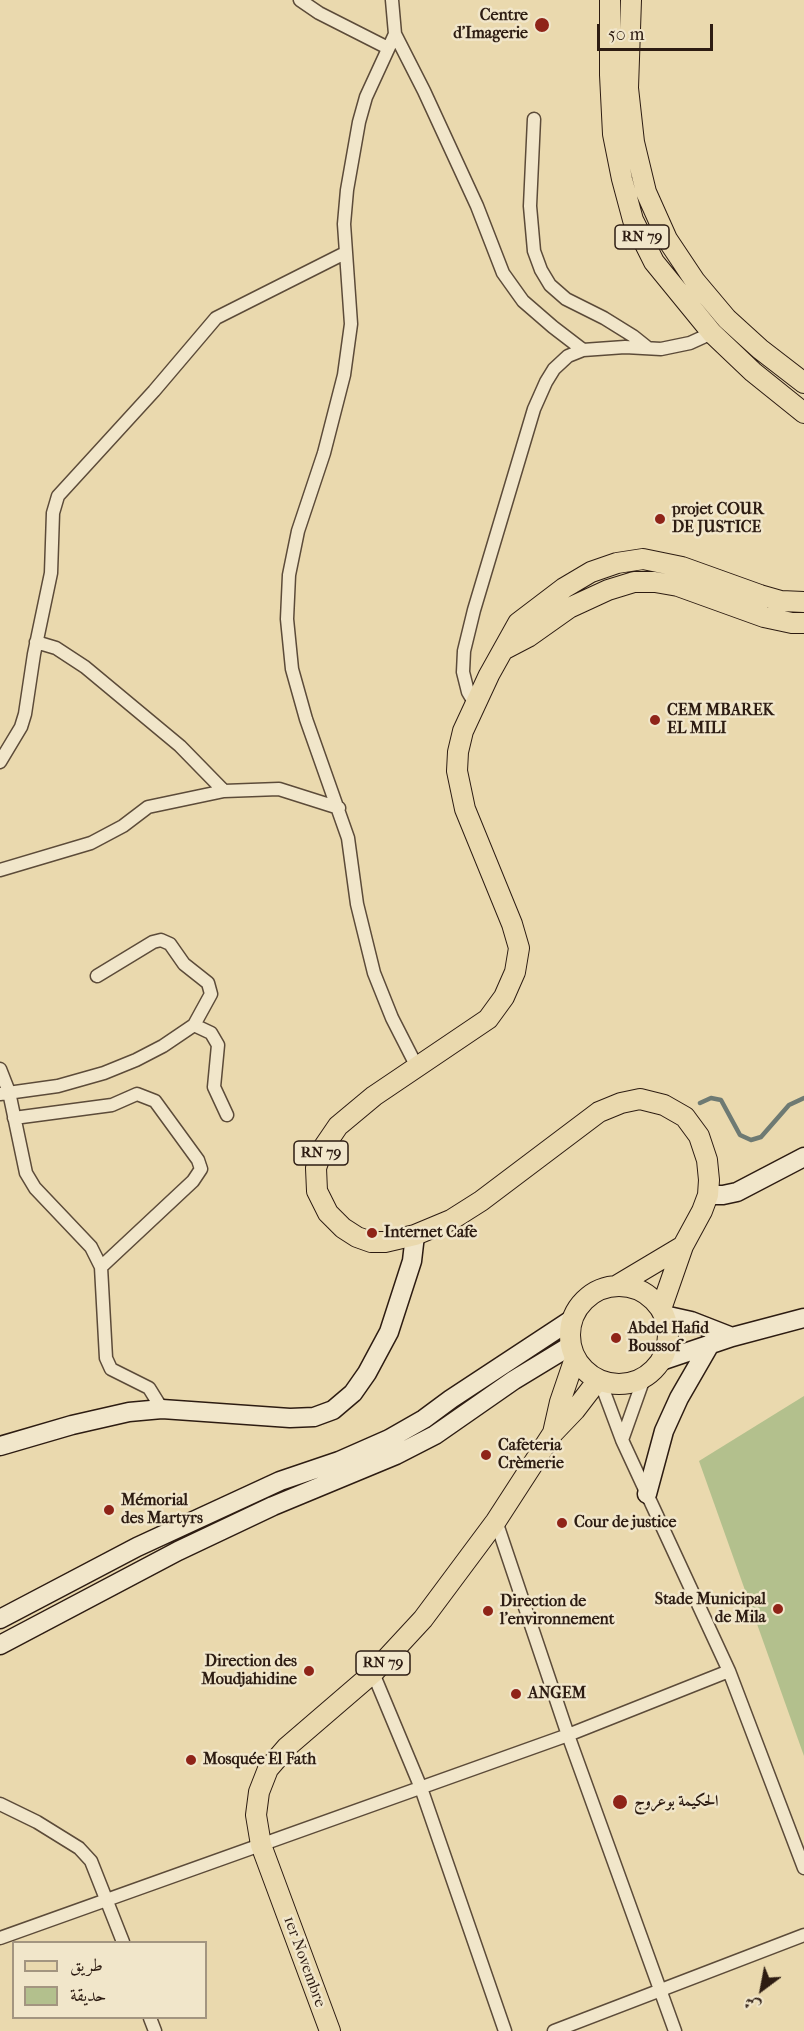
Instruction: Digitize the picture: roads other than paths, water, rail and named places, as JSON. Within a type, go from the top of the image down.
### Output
[{"type":"main road","name":"RN 79","points":[[610,0],[613,134],[633,220],[654,262],[712,333],[753,372],[804,413]]},
{"type":"main road","name":"RN 79","points":[[631,0],[628,88],[634,142],[646,192],[667,239],[695,281],[727,319],[760,349],[804,383]]},
{"type":"main road","name":"RN 79","points":[[683,1246],[708,1195],[707,1160],[699,1137],[685,1117],[664,1105],[640,1099],[621,1103],[599,1112],[481,1201],[451,1220],[415,1235],[385,1242],[371,1242],[357,1237],[343,1228],[328,1213],[317,1191],[316,1167],[323,1148],[338,1126],[374,1096],[488,1019],[504,997],[515,972],[519,948],[512,924],[465,809],[457,771],[458,752],[463,731],[489,675],[518,623],[564,588],[591,572],[617,563],[643,559],[682,567],[781,601],[804,602]]},
{"type":"main road","name":"RN 79","points":[[505,649],[528,637],[569,608],[608,590],[634,582],[655,582],[678,586],[764,617],[804,623]]},
{"type":"main road","points":[[708,1195],[737,1192],[804,1157]]},
{"type":"main road","points":[[0,1446],[129,1412],[162,1409],[290,1418],[314,1417],[333,1410],[353,1393],[367,1374],[389,1332],[412,1261],[415,1235]]},
{"type":"main road","points":[[616,1286],[683,1246]]},
{"type":"main road","points":[[662,1312],[683,1246]]},
{"type":"main road","points":[[616,1286],[634,1288],[649,1296],[662,1312],[668,1326],[666,1350],[654,1371],[633,1383],[599,1381],[585,1371],[573,1352],[569,1333],[571,1320],[578,1307],[588,1296],[601,1289],[616,1286]]},
{"type":"main road","points":[[662,1312],[732,1337]]},
{"type":"main road","points":[[661,1361],[732,1337],[804,1318]]},
{"type":"main road","points":[[0,1619],[113,1560],[280,1481],[339,1461],[389,1439],[424,1419],[571,1320]]},
{"type":"main road","points":[[647,1494],[664,1431],[684,1389],[709,1346]]},
{"type":"main road","name":"RN 79","points":[[553,1433],[573,1352]]},
{"type":"main road","points":[[0,1645],[178,1551],[273,1506],[396,1455],[435,1435],[514,1380],[573,1352]]},
{"type":"main road","name":"RN 79","points":[[261,1845],[256,1815],[259,1792],[268,1769],[287,1747],[374,1673],[423,1619],[496,1521],[553,1433],[599,1381]]},
{"type":"main road","points":[[171,1532],[178,1551]]},
{"type":"main road","points":[[113,1560],[122,1579]]},
{"type":"main road","name":"1er Novembre","points":[[261,1845],[330,2031]]},
{"type":"street","points":[[300,0],[319,13],[388,48]]},
{"type":"street","points":[[392,0],[395,34],[473,197],[503,273],[523,301],[583,350]]},
{"type":"street","points":[[395,34],[366,97],[359,122],[347,190],[344,224],[351,324],[344,375],[324,453],[298,531],[289,575],[287,618],[292,669],[306,719],[348,838],[357,904],[375,973],[392,1018],[417,1067]]},
{"type":"street","points":[[534,119],[530,206],[534,251],[541,270],[550,285],[566,299],[604,318],[648,348]]},
{"type":"street","points":[[0,762],[24,721],[36,642],[51,573],[53,513],[58,496],[154,391],[216,318],[345,253]]},
{"type":"street","points":[[475,704],[468,693],[463,672],[464,651],[534,409],[546,381],[554,369],[568,356],[583,350],[625,347],[661,349],[680,345],[712,333]]},
{"type":"street","points":[[36,642],[56,648],[85,667],[180,746],[224,791]]},
{"type":"street","points":[[0,870],[91,843],[123,826],[148,807],[224,791],[279,789],[339,808]]},
{"type":"street","points":[[4,1093],[58,1086],[104,1073],[154,1050],[194,1025],[211,994],[208,983],[184,964],[170,944],[161,940],[153,942],[96,976]]},
{"type":"street","points":[[194,1025],[211,1033],[218,1045],[214,1087],[227,1115]]},
{"type":"street","points":[[0,1069],[4,1093],[14,1118],[26,1173],[35,1188],[91,1247],[102,1267],[106,1358],[111,1370],[149,1388],[162,1409]]},
{"type":"street","points":[[14,1118],[112,1105],[137,1094],[155,1101],[198,1160],[201,1169],[193,1181],[102,1267]]},
{"type":"street","points":[[622,1440],[644,1378]]},
{"type":"street","points":[[599,1381],[622,1440],[729,1671],[804,1868]]},
{"type":"street","points":[[496,1521],[568,1735],[675,2031]]},
{"type":"street","points":[[0,1938],[568,1735],[729,1671]]},
{"type":"street","points":[[374,1673],[420,1788],[506,2031]]},
{"type":"street","points":[[0,1804],[37,1822],[79,1848],[90,1861],[123,1941]]},
{"type":"street","points":[[554,2031],[804,1935]]},
{"type":"waterway","points":[[700,1103],[711,1098],[721,1100],[740,1135],[751,1140],[761,1137],[789,1105],[804,1098]]},
{"type":"place","name":"Centre d'Imagerie","points":[[542,25]]},
{"type":"place","name":"projet COUR DE JUSTICE","points":[[660,519]]},
{"type":"place","name":"CEM MBAREK EL MILI","points":[[655,720]]},
{"type":"place","name":"Internet Cafe","points":[[372,1233]]},
{"type":"place","name":"Abdel Hafid Boussof","points":[[616,1338]]},
{"type":"place","name":"Cafeteria Crèmerie","points":[[486,1455]]},
{"type":"place","name":"Mémorial des Martyrs","points":[[109,1510]]},
{"type":"place","name":"Cour de justice","points":[[562,1523]]},
{"type":"place","name":"Stade Municipal de Mila","points":[[778,1609]]},
{"type":"place","name":"Direction de l'environnement","points":[[488,1611]]},
{"type":"place","name":"Direction des Moudjahidine","points":[[309,1671]]},
{"type":"place","name":"ANGEM","points":[[516,1694]]},
{"type":"place","name":"Mosquée El Fath","points":[[191,1760]]},
{"type":"place","name":"الحكيمة بوعروج","points":[[620,1802]]}]
